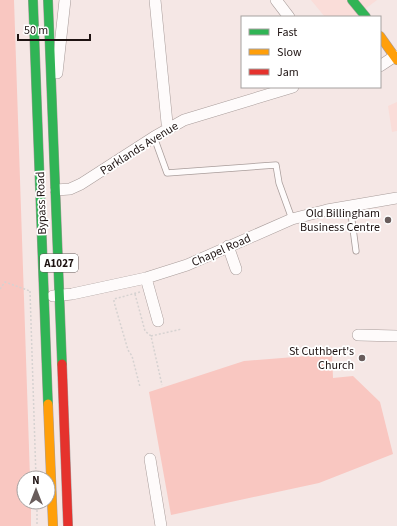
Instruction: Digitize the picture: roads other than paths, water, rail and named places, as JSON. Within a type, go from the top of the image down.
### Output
[{"type":"main road","name":"Bypass Road","points":[[33,0],[53,526]]},
{"type":"main road","name":"Bypass Road","points":[[48,0],[68,526]]},
{"type":"main road","points":[[352,0],[365,16]]},
{"type":"main road","points":[[381,37],[395,52]]},
{"type":"street","name":"Bypass Road","points":[[53,112],[65,0]]},
{"type":"street","points":[[155,0],[167,123],[169,128]]},
{"type":"street","points":[[276,0],[288,16]]},
{"type":"street","points":[[381,65],[395,52]]},
{"type":"street","name":"Parklands Avenue","points":[[56,190],[70,189],[81,184],[154,137],[184,120],[290,88]]},
{"type":"street","name":"Chapel Road","points":[[44,297],[60,296],[146,278],[187,265],[292,219],[350,206],[397,198]]},
{"type":"street","points":[[228,246],[236,269]]},
{"type":"street","points":[[146,278],[158,321]]},
{"type":"street","points":[[358,335],[397,336]]},
{"type":"street","points":[[150,459],[161,526]]},
{"type":"lane","points":[[154,137],[167,174],[276,165],[279,183],[292,219]]},
{"type":"lane","points":[[350,206],[356,251]]},
{"type":"place","name":"Old Billingham Business Centre","points":[[388,220]]},
{"type":"place","name":"St Cuthbert's Church","points":[[362,358]]}]
